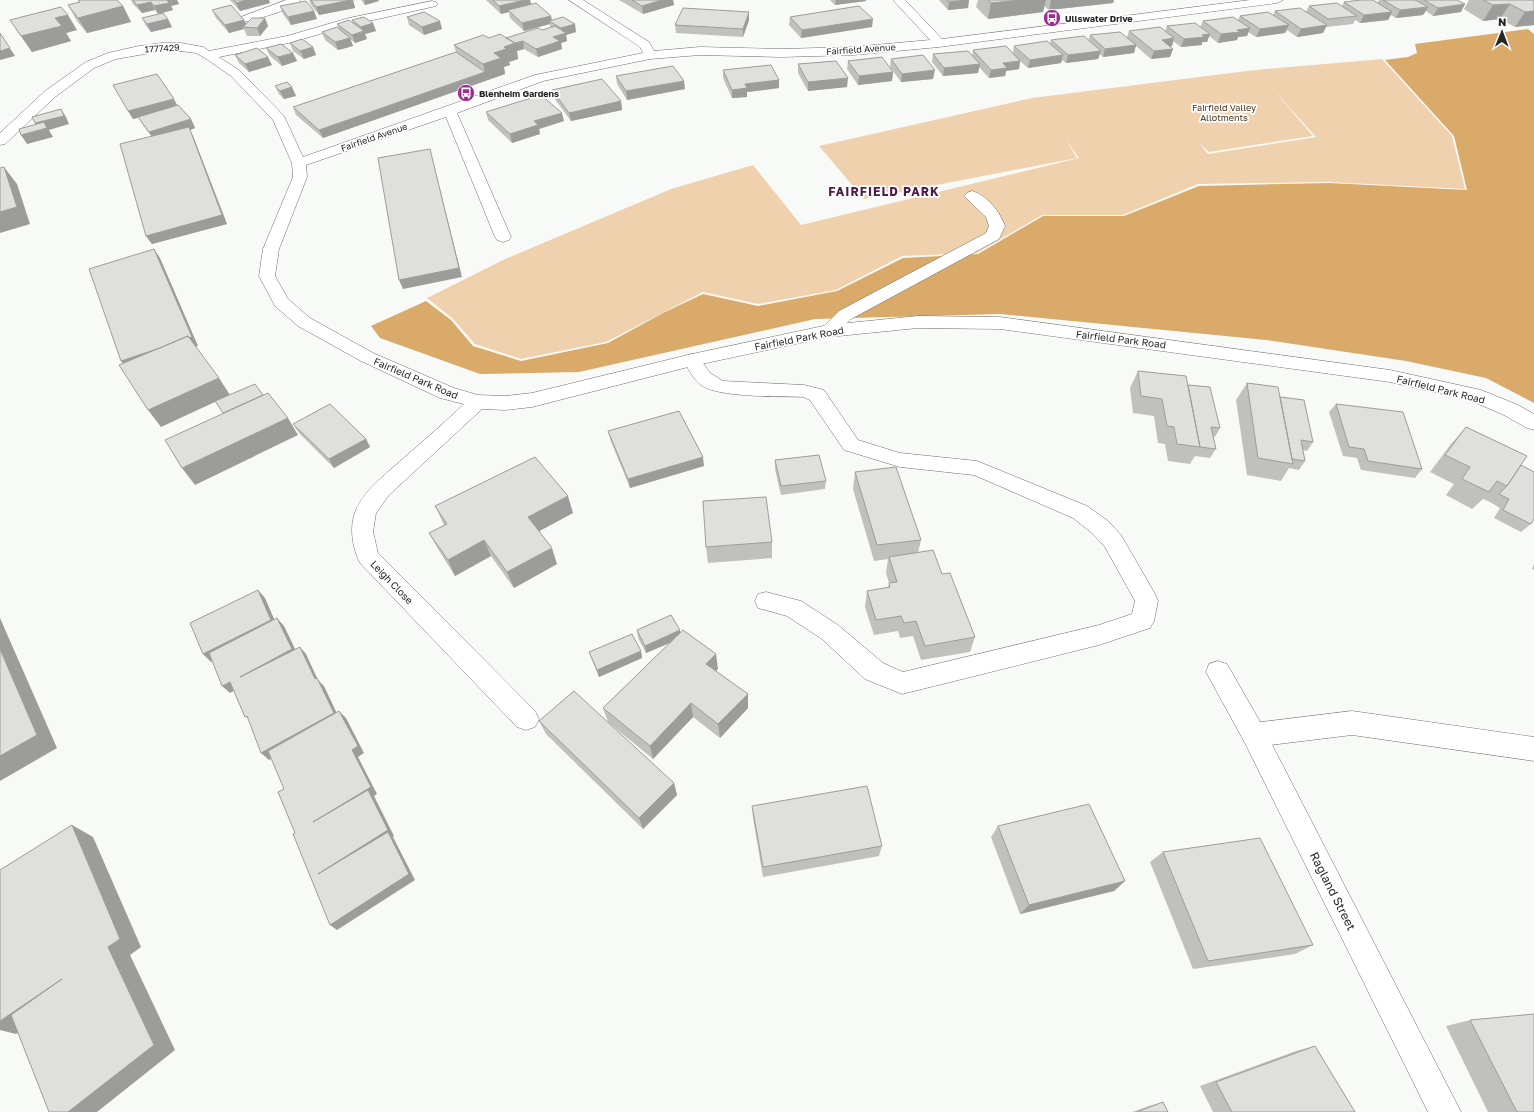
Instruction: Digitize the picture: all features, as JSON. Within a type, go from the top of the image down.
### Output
[{"type":"street","points":[[245,19],[280,7],[295,0]]},
{"type":"street","points":[[575,0],[641,41],[650,54]]},
{"type":"street","points":[[899,0],[939,43]]},
{"type":"street","name":"Fairfield Avenue","points":[[299,163],[540,78],[650,54],[700,51],[781,53],[853,50],[939,43],[1277,0]]},
{"type":"street","points":[[209,55],[289,39],[349,22],[432,4]]},
{"type":"street","points":[[1175,4],[1186,11]]},
{"type":"street","name":"1777429","points":[[0,141],[50,94],[90,65],[112,56],[138,50],[162,47],[181,47],[198,50],[209,55],[236,73],[279,119],[299,163]]},
{"type":"street","points":[[450,111],[504,237]]},
{"type":"street","name":"Fairfield Park Road","points":[[299,163],[300,177],[271,250],[267,276],[281,302],[304,322],[367,357],[447,393],[478,402],[505,403],[532,400],[692,360],[828,331],[918,322],[1000,323],[1390,376],[1474,396],[1511,410],[1534,423]]},
{"type":"street","points":[[828,331],[845,315],[993,236],[996,226],[993,215],[972,196]]},
{"type":"street","points":[[692,360],[704,379],[710,384],[804,391],[817,395],[851,445],[900,460],[977,468],[1080,512],[1100,527],[1113,541],[1147,600],[1142,621],[1099,635],[902,683],[874,670],[830,632],[793,608],[766,601]]},
{"type":"street","name":"Leigh Close","points":[[478,402],[414,462],[382,489],[366,511],[362,532],[368,557],[526,718]]},
{"type":"street","name":"Ragland Street","points":[[1218,672],[1254,735],[1445,1112]]},
{"type":"street","points":[[1254,735],[1352,723],[1534,749]]},
{"type":"green space","name":"Fairfield Valley Allotments","points":[[1382,59],[1452,136],[1465,189],[1329,182],[1198,184],[1123,215],[1042,215],[977,253],[902,256],[836,290],[758,304],[703,292],[606,342],[521,359],[475,344],[453,319],[427,298],[503,260],[671,189],[753,165],[801,225],[1079,158],[1066,140],[1077,158],[864,199],[819,146],[1032,98],[1255,70]],"holes":[[[1268,84],[1316,137],[1208,154],[1199,143],[1209,152],[1313,136]]]},
{"type":"shaded area","points":[[1528,29],[1534,34],[1534,403],[1486,378],[1406,361],[1266,340],[1000,314],[815,319],[579,372],[480,374],[380,338],[371,326],[426,301],[451,320],[473,346],[521,361],[608,343],[663,313],[703,294],[758,306],[837,291],[903,258],[978,254],[1043,216],[1124,216],[1199,186],[1330,183],[1467,190],[1454,136],[1385,60],[1408,57],[1417,53],[1415,44]]},
{"type":"building","points":[[78,0],[117,0],[123,6],[78,18],[68,5],[80,2]]},
{"type":"building","points":[[133,0],[167,0],[169,3],[154,6],[151,2],[137,5]]},
{"type":"building","points":[[234,0],[247,0],[236,3]]},
{"type":"building","points":[[311,0],[351,0],[316,7]]},
{"type":"building","points":[[493,0],[525,0],[499,6]]},
{"type":"building","points":[[632,0],[662,0],[642,6]]},
{"type":"building","points":[[947,0],[968,0],[949,2]]},
{"type":"building","points":[[988,0],[1021,0],[991,3]]},
{"type":"building","points":[[1373,0],[1392,12],[1364,15],[1344,2]]},
{"type":"building","points":[[1383,0],[1415,0],[1428,7],[1400,10]]},
{"type":"building","points":[[1424,0],[1457,0],[1465,4],[1438,8]]},
{"type":"building","points":[[1483,0],[1532,0],[1534,1],[1534,11],[1525,12],[1510,4],[1493,5]]},
{"type":"building","points":[[306,1],[314,11],[288,17],[280,6]]},
{"type":"building","points":[[536,3],[551,16],[522,23],[508,10]]},
{"type":"building","points":[[1337,3],[1357,16],[1328,19],[1309,6]]},
{"type":"building","points":[[231,5],[244,20],[225,25],[212,10]]},
{"type":"building","points":[[859,6],[873,19],[802,30],[790,17]]},
{"type":"building","points":[[61,7],[68,15],[55,18],[62,26],[21,36],[10,20]]},
{"type":"building","points":[[683,8],[749,12],[743,29],[675,25]]},
{"type":"building","points":[[1300,8],[1327,25],[1301,29],[1275,11]]},
{"type":"building","points":[[424,12],[440,21],[422,27],[407,17]]},
{"type":"building","points":[[1268,12],[1289,25],[1260,29],[1240,16]]},
{"type":"building","points":[[163,13],[168,19],[147,24],[142,18]]},
{"type":"building","points":[[364,17],[373,23],[361,27],[352,20]]},
{"type":"building","points":[[563,17],[575,24],[561,28],[549,21]]},
{"type":"building","points":[[1233,17],[1250,28],[1237,30],[1240,32],[1221,34],[1203,21]]},
{"type":"building","points":[[252,18],[265,18],[257,28],[243,27]]},
{"type":"building","points":[[349,20],[364,31],[352,35],[337,24]]},
{"type":"building","points":[[1195,23],[1210,34],[1202,35],[1205,37],[1184,39],[1167,26]]},
{"type":"building","points":[[555,26],[566,33],[553,37],[560,41],[536,49],[523,41],[515,43],[506,38],[538,28],[542,30]]},
{"type":"building","points":[[337,27],[350,38],[335,42],[322,32]]},
{"type":"building","points":[[1160,27],[1174,38],[1162,40],[1173,49],[1154,51],[1129,31]]},
{"type":"building","points":[[1120,32],[1136,45],[1105,49],[1090,35]]},
{"type":"building","points":[[0,33],[10,48],[0,51]]},
{"type":"building","points":[[500,34],[515,43],[504,47],[506,49],[494,53],[501,58],[483,64],[454,45],[483,35],[489,38]]},
{"type":"building","points":[[1084,36],[1101,51],[1068,55],[1051,40]]},
{"type":"building","points":[[302,39],[313,47],[300,51],[290,43]]},
{"type":"building","points":[[1047,41],[1063,55],[1030,60],[1014,46]]},
{"type":"building","points":[[281,44],[293,53],[278,57],[266,48]]},
{"type":"building","points":[[1006,46],[1020,61],[1003,63],[1007,68],[991,70],[973,50]]},
{"type":"building","points":[[257,48],[268,57],[245,64],[235,55]]},
{"type":"building","points":[[968,51],[980,64],[944,68],[933,54]]},
{"type":"building","points":[[456,52],[485,72],[319,130],[293,107]]},
{"type":"building","points":[[923,55],[935,70],[902,74],[891,59]]},
{"type":"building","points":[[882,57],[893,72],[859,76],[848,61]]},
{"type":"building","points":[[836,61],[848,78],[808,82],[798,64]]},
{"type":"building","points":[[771,65],[779,80],[745,84],[747,88],[732,90],[723,70]]},
{"type":"building","points":[[673,66],[684,81],[626,91],[616,76]]},
{"type":"building","points":[[157,74],[174,99],[128,111],[113,85]]},
{"type":"building","points":[[602,79],[621,101],[569,113],[552,90]]},
{"type":"building","points":[[287,82],[292,87],[280,91],[275,86]]},
{"type":"building","points":[[541,95],[562,113],[534,121],[538,125],[510,134],[486,112]]},
{"type":"building","points":[[178,105],[191,119],[149,132],[138,117]]},
{"type":"building","points":[[61,109],[64,116],[35,123],[32,117]]},
{"type":"building","points":[[44,122],[47,128],[21,135],[19,129]]},
{"type":"building","points":[[189,127],[222,215],[146,236],[120,144]]},
{"type":"building","points":[[430,149],[459,268],[399,280],[378,158]]},
{"type":"building","points":[[4,167],[17,207],[0,212],[0,168]]},
{"type":"building","points":[[154,249],[192,337],[189,338],[188,336],[160,348],[121,361],[89,269]]},
{"type":"building","points":[[188,336],[219,378],[148,410],[119,365]]},
{"type":"building","points":[[1138,371],[1186,376],[1200,447],[1177,444],[1174,427],[1167,426],[1162,399],[1141,396]]},
{"type":"building","points":[[1247,383],[1278,387],[1293,464],[1258,458]]},
{"type":"building","points":[[255,384],[263,395],[223,413],[215,401]]},
{"type":"building","points":[[1188,385],[1210,387],[1220,428],[1211,427],[1216,449],[1200,447]]},
{"type":"building","points":[[268,393],[288,418],[182,468],[165,440]]},
{"type":"building","points":[[1280,397],[1304,400],[1313,442],[1301,440],[1305,461],[1292,459]]},
{"type":"building","points":[[330,404],[366,439],[329,459],[293,424]]},
{"type":"building","points":[[1336,404],[1403,412],[1422,469],[1368,461],[1364,449],[1349,447]]},
{"type":"building","points":[[679,411],[703,457],[628,479],[608,431]]},
{"type":"building","points":[[1466,427],[1527,456],[1507,486],[1497,481],[1489,492],[1462,479],[1470,467],[1445,455]]},
{"type":"building","points":[[819,455],[826,481],[781,486],[775,460]]},
{"type":"building","points":[[535,457],[568,496],[528,517],[552,548],[507,572],[484,540],[448,560],[429,533],[447,524],[435,506]]},
{"type":"building","points":[[1521,465],[1534,472],[1534,519],[1531,524],[1503,510],[1509,499],[1499,494],[1507,486]]},
{"type":"building","points":[[896,467],[921,540],[877,545],[855,472]]},
{"type":"building","points":[[766,497],[772,542],[706,547],[703,501]]},
{"type":"building","points":[[933,550],[942,574],[950,573],[975,637],[925,646],[916,621],[904,623],[901,616],[876,620],[867,591],[890,587],[889,583],[897,582],[889,557]]},
{"type":"building","points":[[258,590],[271,620],[203,654],[190,623]]},
{"type":"building","points":[[671,615],[680,630],[645,646],[637,630]]},
{"type":"building","points":[[277,618],[292,649],[240,677],[300,647],[315,679],[317,678],[334,713],[261,753],[247,716],[245,717],[230,682],[222,686],[209,653]]},
{"type":"building","points":[[683,630],[716,654],[706,664],[748,694],[718,724],[691,703],[650,746],[603,708]]},
{"type":"building","points":[[632,634],[641,651],[597,670],[589,652]]},
{"type":"building","points":[[0,649],[37,735],[0,756]]},
{"type":"building","points":[[574,691],[674,783],[639,818],[539,721]]},
{"type":"building","points":[[339,711],[358,746],[352,750],[371,787],[313,822],[368,790],[388,830],[318,874],[388,832],[409,874],[330,925],[293,834],[295,833],[278,792],[284,789],[268,751]]},
{"type":"building","points":[[867,786],[882,846],[763,867],[752,806]]},
{"type":"building","points":[[1089,804],[1125,881],[1029,905],[998,826]]},
{"type":"building","points":[[72,825],[120,939],[108,947],[154,1045],[68,1112],[49,1112],[11,1015],[62,979],[0,1021],[0,870]]},
{"type":"building","points":[[1260,838],[1313,945],[1208,961],[1163,852]]},
{"type":"building","points":[[1534,1014],[1534,1112],[1517,1112],[1470,1020]]},
{"type":"building","points":[[1315,1046],[1355,1112],[1232,1112],[1216,1082]]},
{"type":"building","points":[[1163,1102],[1168,1112],[1137,1112]]},
{"type":"place","name":"Ullswater Drive","points":[[1052,18]]},
{"type":"place","name":"Blenheim Gardens","points":[[466,93]]},
{"type":"district","name":"FAIRFIELD PARK","points":[[884,191]]}]
